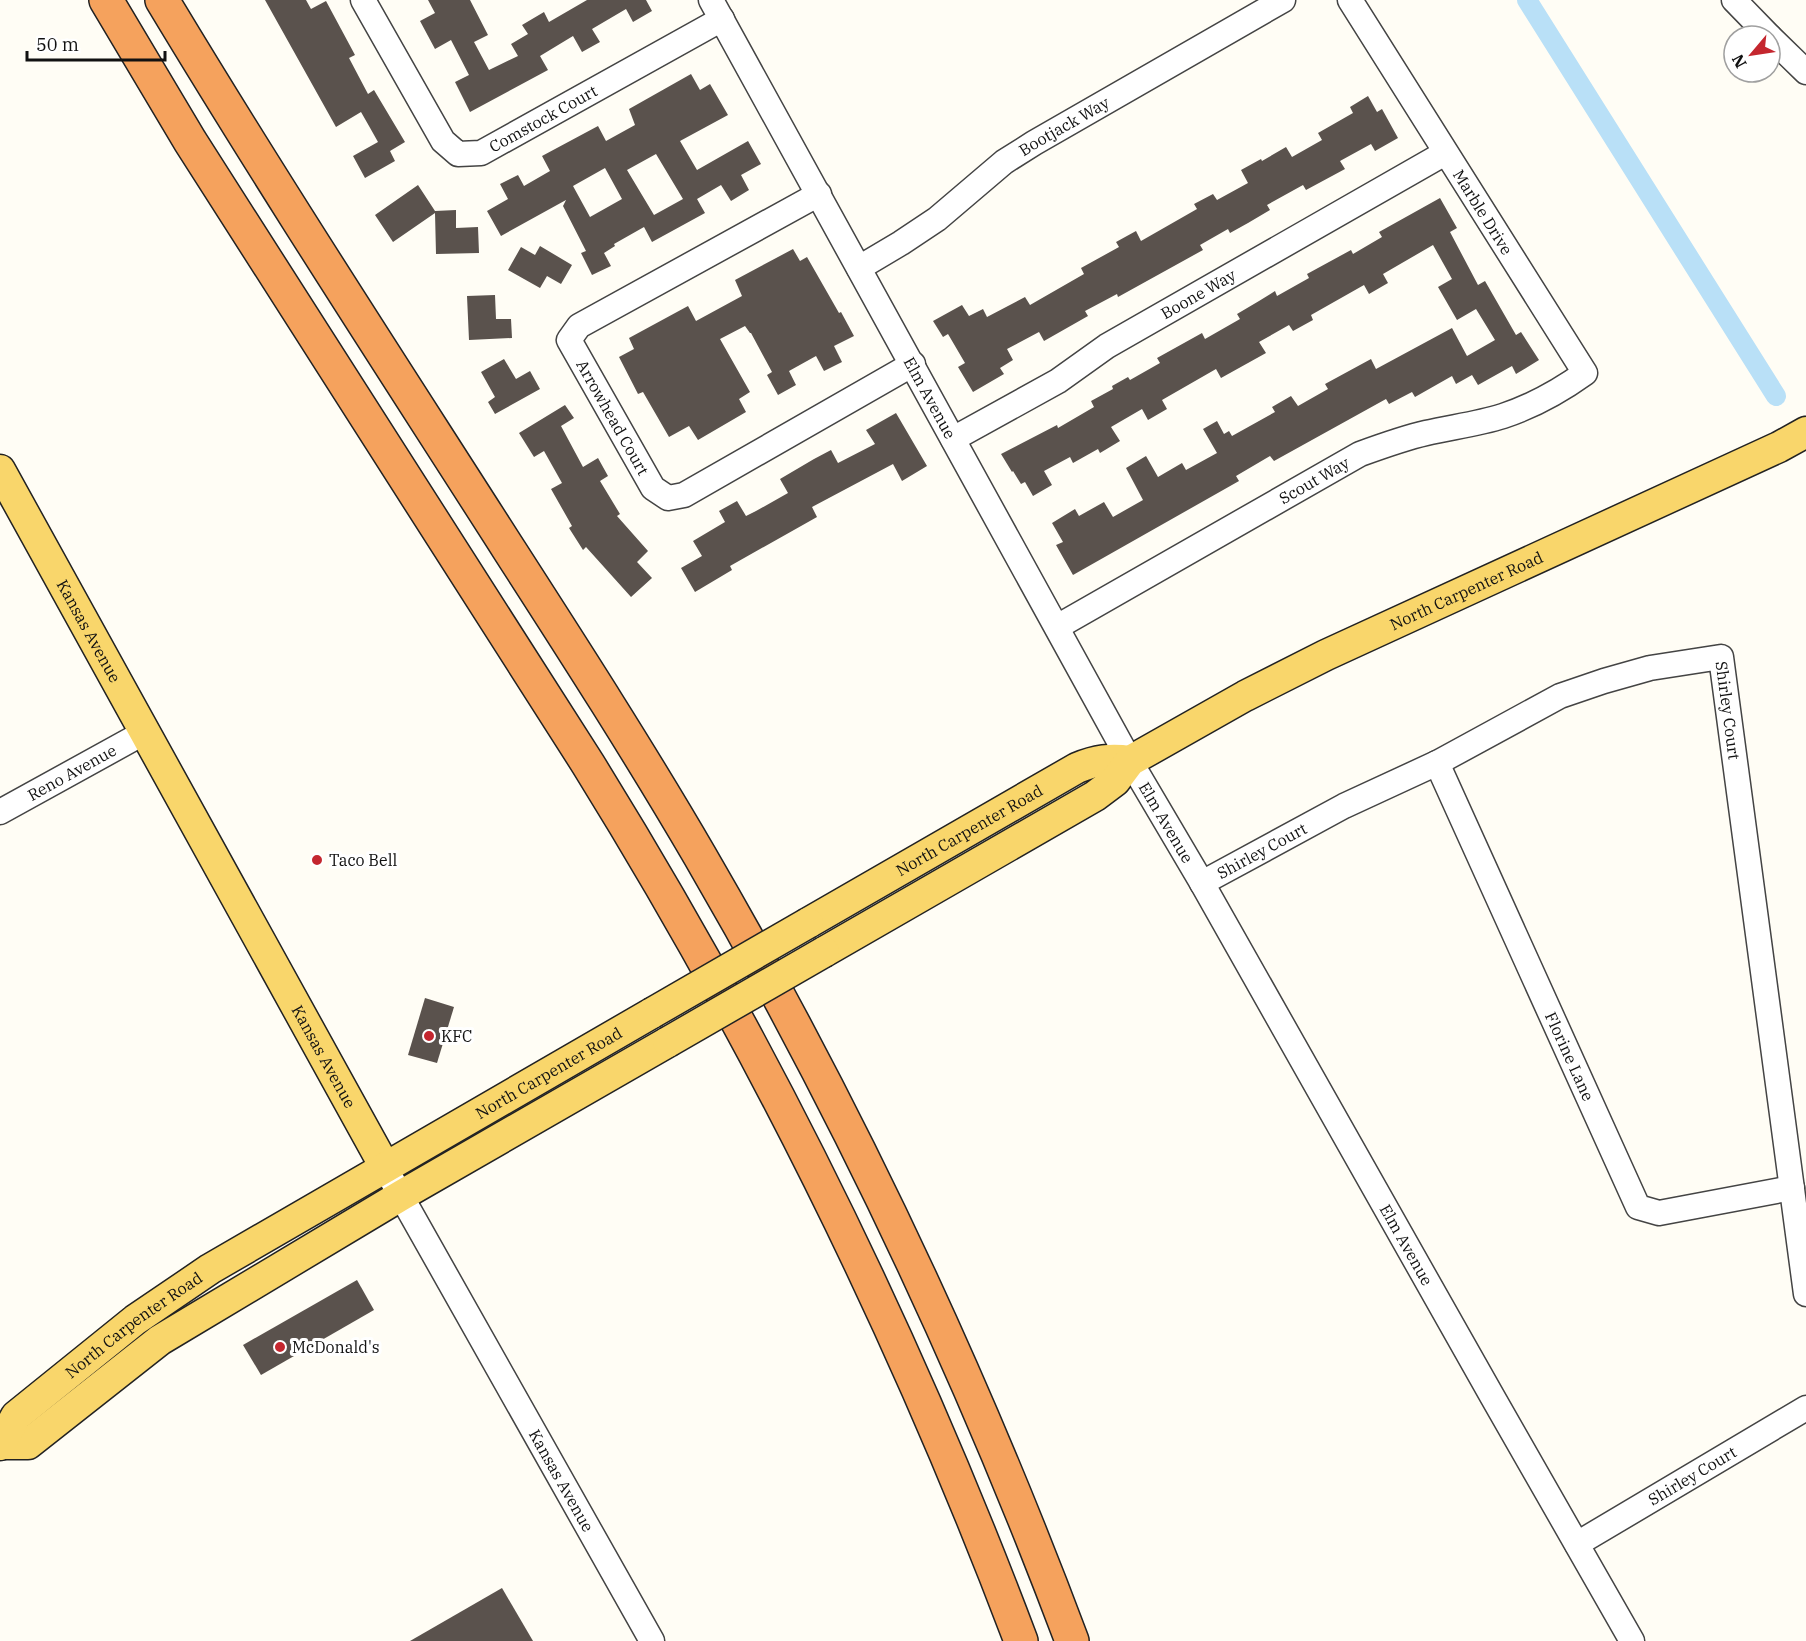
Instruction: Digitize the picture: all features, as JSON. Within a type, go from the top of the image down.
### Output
[{"type":"highway","points":[[106,0],[190,141],[594,774],[705,963],[761,1065],[885,1316],[968,1507],[1021,1641]]},
{"type":"highway","points":[[162,0],[248,142],[631,740],[702,859],[764,970],[841,1115],[918,1273],[1012,1487],[1072,1641]]},
{"type":"main road","name":"North Carpenter Road","points":[[1130,761],[1103,759],[1077,768],[210,1269],[135,1320],[16,1416],[1,1445],[28,1444],[160,1340],[402,1195],[1095,796],[1115,781],[1130,761],[1245,696],[1326,655],[1779,447],[1806,432]]},
{"type":"main road","name":"Kansas Avenue","points":[[0,470],[385,1167]]},
{"type":"street","name":"Comstock Court","points":[[363,0],[443,141],[458,153],[481,153],[717,9]]},
{"type":"street","name":"Bootjack Way","points":[[859,268],[937,219],[1004,162],[1034,143],[1283,0]]},
{"type":"street","name":"Marble Drive","points":[[1350,0],[1585,374]]},
{"type":"street","points":[[1734,0],[1758,24]]},
{"type":"street","name":"Elm Avenue","points":[[717,9],[1130,761],[1202,883],[1632,1641]]},
{"type":"street","points":[[1782,48],[1806,72]]},
{"type":"street","name":"Boone Way","points":[[953,439],[1058,381],[1107,346],[1445,153]]},
{"type":"street","name":"Arrowhead Court","points":[[819,194],[579,326],[568,340],[653,489],[668,498],[684,495],[913,364]]},
{"type":"street","name":"Scout Way","points":[[1057,627],[1360,454],[1426,433],[1505,415],[1564,388],[1585,374]]},
{"type":"street","name":"Shirley Court","points":[[1202,883],[1344,806],[1437,763],[1560,696],[1650,668],[1721,657],[1806,1294]]},
{"type":"street","name":"Reno Avenue","points":[[0,812],[145,732]]},
{"type":"street","name":"Florine Lane","points":[[1437,763],[1638,1207],[1659,1213],[1792,1188]]},
{"type":"street","name":"Kansas Avenue","points":[[385,1167],[652,1641]]},
{"type":"street","name":"Shirley Court","points":[[1577,1544],[1806,1408]]},
{"type":"building","points":[[265,0],[306,0],[311,9],[326,1],[355,55],[349,58],[368,94],[374,90],[405,142],[390,151],[395,161],[365,178],[353,156],[378,142],[361,112],[336,127]]},
{"type":"building","points":[[428,0],[470,0],[488,35],[474,42],[489,70],[518,56],[511,44],[528,34],[522,25],[544,12],[549,22],[587,0],[646,0],[652,11],[633,22],[626,9],[592,29],[600,42],[582,52],[573,36],[540,56],[548,70],[470,112],[455,82],[469,75],[451,40],[435,49],[420,21],[435,13]]},
{"type":"building","points":[[691,74],[700,90],[710,84],[728,115],[680,141],[697,170],[748,141],[761,164],[741,175],[749,190],[731,201],[721,185],[697,199],[705,213],[652,242],[644,227],[614,244],[615,246],[604,253],[611,266],[592,275],[581,253],[586,251],[563,206],[566,200],[501,236],[487,211],[508,199],[500,184],[518,175],[524,186],[550,171],[542,156],[598,126],[606,141],[635,125],[629,109]],"holes":[[[656,154],[683,199],[654,215],[627,170]],[[605,168],[622,199],[590,217],[573,186]]]},
{"type":"building","points":[[1368,96],[1377,112],[1382,109],[1398,138],[1375,151],[1371,144],[1340,161],[1345,169],[1306,190],[1303,185],[1267,205],[1270,210],[1230,233],[1228,229],[1200,245],[1203,250],[1118,297],[1117,294],[1085,311],[1088,316],[1044,341],[1039,332],[1007,349],[1013,360],[1000,368],[1004,374],[973,392],[958,367],[965,363],[948,334],[943,337],[933,321],[962,305],[969,316],[983,309],[987,317],[1025,297],[1030,305],[1084,274],[1081,268],[1119,247],[1116,242],[1136,231],[1141,241],[1197,209],[1194,204],[1213,194],[1217,200],[1248,183],[1241,170],[1286,147],[1292,157],[1322,140],[1318,133],[1353,113],[1350,107]]},
{"type":"building","points":[[418,185],[435,211],[456,210],[456,228],[478,227],[479,253],[436,254],[435,213],[393,242],[375,215]]},
{"type":"building","points":[[1440,198],[1457,228],[1450,232],[1478,285],[1485,281],[1516,335],[1521,332],[1539,360],[1516,374],[1512,366],[1478,385],[1472,375],[1456,384],[1452,376],[1415,397],[1412,392],[1389,404],[1386,399],[1274,461],[1270,456],[1236,476],[1239,481],[1073,575],[1056,545],[1063,542],[1052,523],[1075,509],[1079,516],[1104,502],[1113,517],[1143,500],[1126,468],[1146,456],[1158,477],[1182,463],[1186,470],[1217,453],[1203,429],[1217,421],[1224,434],[1229,431],[1232,436],[1275,412],[1272,407],[1291,396],[1298,406],[1328,389],[1325,384],[1371,359],[1376,369],[1452,328],[1467,356],[1495,340],[1476,309],[1457,320],[1438,287],[1452,279],[1433,245],[1383,274],[1388,283],[1369,294],[1364,285],[1311,315],[1313,320],[1293,331],[1289,325],[1259,342],[1266,353],[1221,378],[1216,369],[1162,400],[1167,409],[1148,420],[1142,409],[1111,427],[1120,441],[1100,453],[1098,449],[1073,463],[1070,457],[1044,471],[1052,485],[1033,496],[1025,482],[1021,484],[1001,454],[1057,425],[1058,428],[1094,407],[1091,401],[1113,389],[1112,386],[1128,377],[1130,380],[1160,363],[1157,358],[1202,333],[1205,339],[1240,319],[1237,314],[1275,291],[1277,296],[1309,278],[1307,274],[1351,250],[1353,254],[1382,237],[1379,232]]},
{"type":"building","points":[[540,246],[572,265],[561,284],[547,276],[540,288],[508,270],[521,247],[535,255]]},
{"type":"building","points":[[793,249],[800,261],[807,257],[854,336],[834,346],[842,362],[824,371],[816,356],[789,371],[796,385],[778,395],[767,375],[772,372],[745,326],[720,339],[750,392],[739,399],[746,412],[698,440],[689,426],[669,437],[643,392],[638,394],[619,357],[634,349],[629,338],[688,306],[696,321],[742,296],[735,280]]},
{"type":"building","points":[[495,295],[496,319],[511,319],[512,338],[469,340],[467,296]]},
{"type":"building","points":[[504,359],[516,379],[530,371],[540,389],[495,414],[488,402],[495,397],[481,372]]},
{"type":"building","points":[[565,405],[574,418],[561,426],[583,467],[598,458],[608,476],[600,481],[620,514],[617,516],[648,551],[637,562],[652,578],[631,597],[586,547],[583,550],[569,528],[572,526],[551,489],[562,483],[544,451],[534,457],[519,433]]},
{"type":"building","points":[[896,413],[927,466],[902,481],[893,464],[812,507],[817,517],[730,566],[732,570],[695,592],[681,568],[702,556],[693,541],[725,522],[719,511],[737,501],[746,516],[756,511],[788,493],[780,479],[814,459],[831,450],[838,463],[875,444],[866,430]]},
{"type":"building","points":[[425,998],[454,1007],[437,1063],[408,1055]]},
{"type":"building","points":[[357,1280],[374,1310],[261,1375],[243,1345]]},
{"type":"building","points":[[502,1588],[533,1641],[410,1641]]},
{"type":"waterway","points":[[1527,0],[1776,396]]},
{"type":"place","name":"Taco Bell","points":[[317,860]]},
{"type":"place","name":"KFC","points":[[429,1036]]},
{"type":"place","name":"McDonald's","points":[[280,1347]]}]
